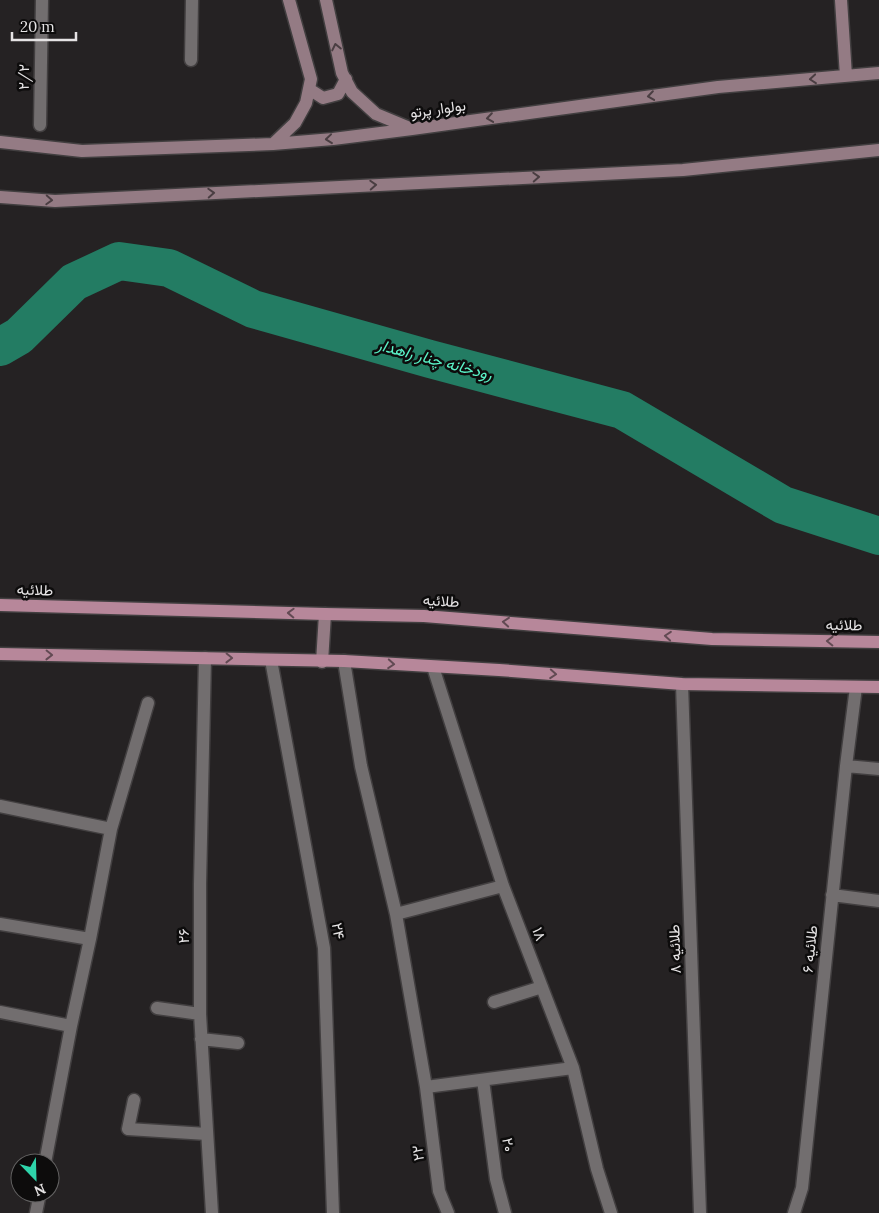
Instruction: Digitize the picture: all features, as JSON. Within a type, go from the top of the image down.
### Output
[{"type":"main road","points":[[272,144],[295,123],[306,103],[311,79],[289,0]]},
{"type":"main road","points":[[326,0],[342,73],[352,92],[376,114],[412,129]]},
{"type":"main road","points":[[841,0],[846,76]]},
{"type":"main road","name":"بولوار پرتو","points":[[0,142],[82,151],[272,144],[334,139],[718,87],[879,73]]},
{"type":"main road","points":[[309,89],[323,98],[338,94],[346,79]]},
{"type":"main road","points":[[0,197],[55,200],[683,170],[879,150]]},
{"type":"main road","name":"طلائیه","points":[[0,605],[424,616],[712,639],[879,642]]},
{"type":"main road","points":[[322,662],[325,614]]},
{"type":"main road","points":[[0,654],[344,661],[499,670],[682,684],[879,687]]},
{"type":"street","name":"۲/۲","points":[[40,125],[42,0]]},
{"type":"street","points":[[191,60],[192,0]]},
{"type":"street","name":"۲۶","points":[[205,658],[200,884],[200,1014],[212,1213]]},
{"type":"street","name":"۲۴","points":[[271,660],[324,948],[333,1213]]},
{"type":"street","name":"۲۲","points":[[344,661],[361,766],[396,914],[426,1087],[439,1191],[448,1213]]},
{"type":"street","name":"۱۸","points":[[433,667],[503,886],[573,1068],[597,1169],[611,1213]]},
{"type":"street","name":"طلائیه ۸","points":[[682,684],[700,1213]]},
{"type":"street","name":"طلائیه ۶","points":[[794,1213],[802,1188],[832,895],[856,687]]},
{"type":"street","points":[[47,1153],[111,829],[148,703]]},
{"type":"street","points":[[846,766],[879,769]]},
{"type":"street","points":[[0,806],[111,829]]},
{"type":"street","points":[[396,914],[503,886]]},
{"type":"street","points":[[832,895],[879,901]]},
{"type":"street","points":[[0,924],[90,939]]},
{"type":"street","points":[[494,1002],[542,987]]},
{"type":"street","points":[[157,1008],[200,1014]]},
{"type":"street","points":[[0,1012],[71,1026]]},
{"type":"street","points":[[201,1039],[238,1043]]},
{"type":"street","points":[[426,1087],[573,1068]]},
{"type":"street","name":"۲۰","points":[[483,1080],[496,1179],[505,1213]]},
{"type":"street","points":[[134,1100],[128,1129],[207,1134]]},
{"type":"waterway","name":"رودخانه چنار راهدار","points":[[0,347],[19,336],[74,282],[119,261],[169,268],[253,309],[622,410],[783,505],[879,536]]}]
